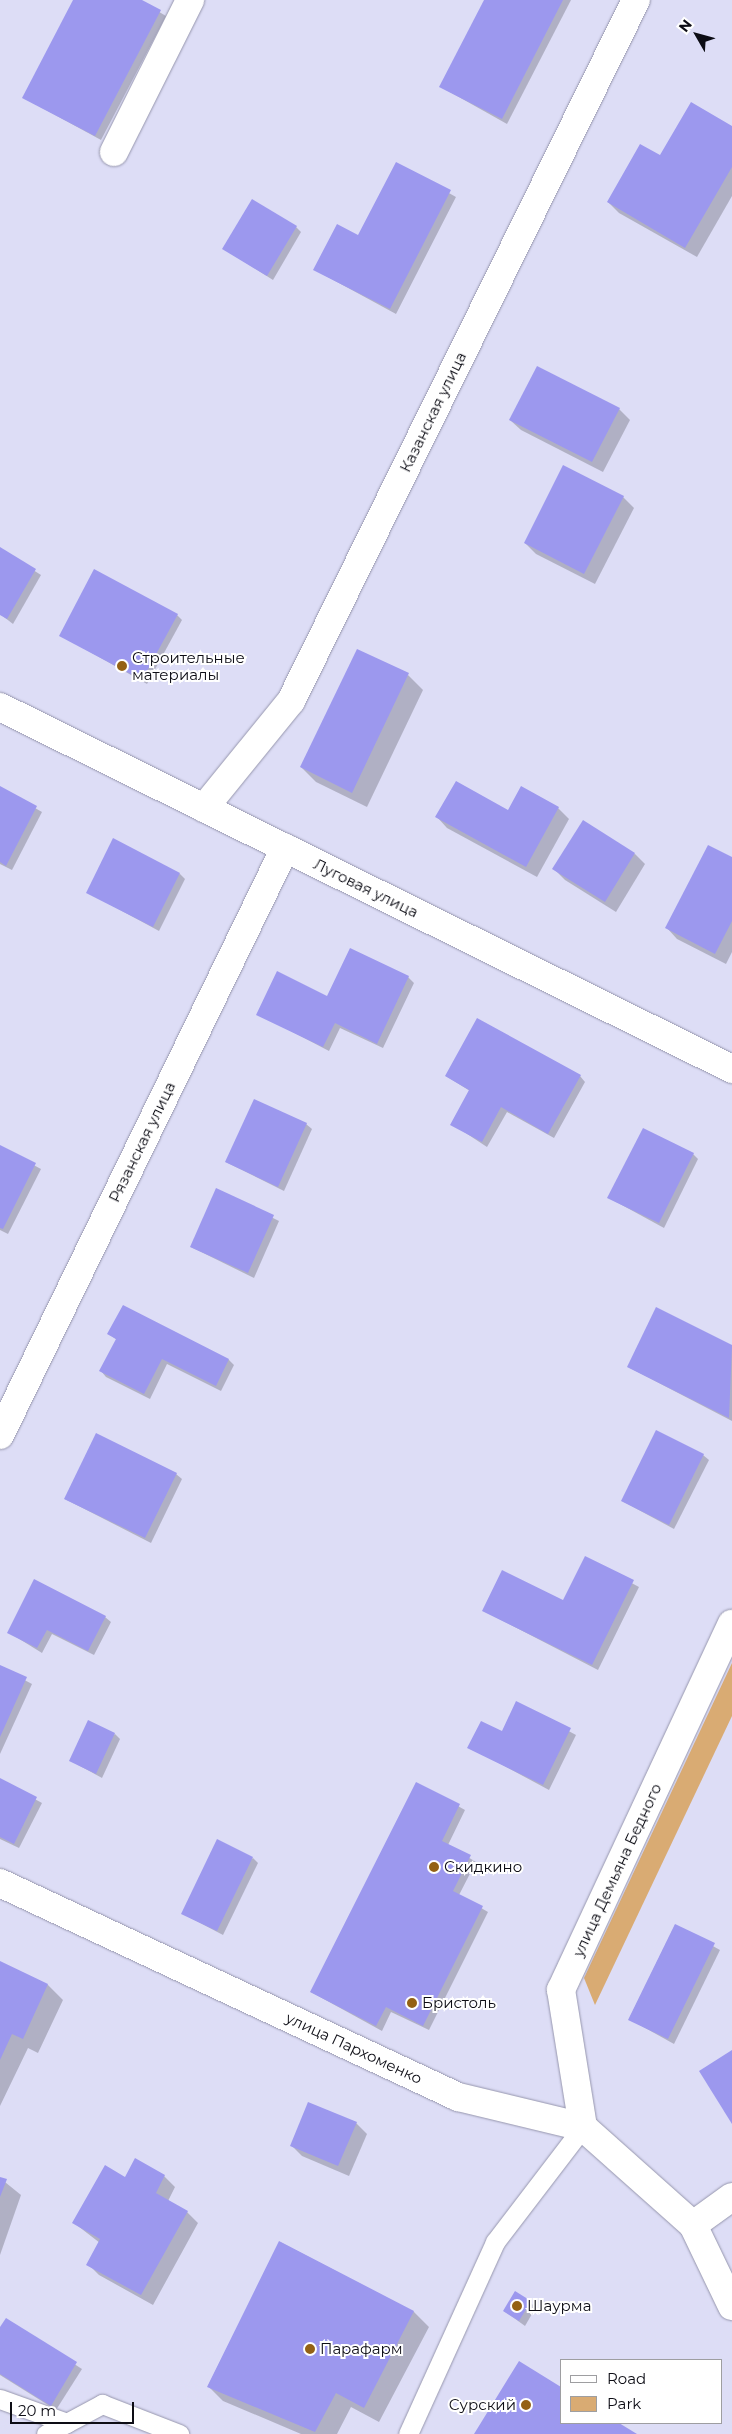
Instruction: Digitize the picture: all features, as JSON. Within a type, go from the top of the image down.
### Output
[{"type":"street","points":[[114,152],[190,0]]},
{"type":"street","name":"Казанская улица","points":[[204,808],[291,701],[636,0]]},
{"type":"street","name":"Луговая улица","points":[[0,707],[732,1069]]},
{"type":"street","name":"Рязанская улица","points":[[0,1435],[285,848]]},
{"type":"street","name":"улица Демьяна Бедного","points":[[583,2127],[561,1990],[732,1624]]},
{"type":"street","name":"улица Пархоменко","points":[[0,1883],[458,2097],[583,2127],[693,2225]]},
{"type":"street","points":[[732,2196],[693,2225],[732,2306]]},
{"type":"lane","points":[[408,2434],[496,2242],[583,2127]]},
{"type":"lane","points":[[0,2399],[67,2423]]},
{"type":"lane","points":[[46,2434],[102,2404],[180,2434]]},
{"type":"green space","points":[[732,1663],[732,1716],[595,2005],[584,1978]]},
{"type":"building","points":[[73,0],[142,0],[161,10],[95,136],[22,98]]},
{"type":"building","points":[[484,0],[563,0],[502,119],[439,87]]},
{"type":"building","points":[[691,102],[732,126],[732,167],[685,248],[607,202],[640,144],[660,155]]},
{"type":"building","points":[[396,162],[451,190],[390,309],[313,270],[337,224],[358,235]]},
{"type":"building","points":[[252,199],[297,226],[267,276],[222,249]]},
{"type":"building","points":[[537,366],[620,408],[592,462],[509,420]]},
{"type":"building","points":[[563,465],[624,496],[584,574],[524,543]]},
{"type":"building","points":[[0,547],[36,569],[7,619],[0,615]]},
{"type":"building","points":[[94,569],[178,614],[142,680],[59,636]]},
{"type":"building","points":[[357,649],[409,673],[352,793],[300,767]]},
{"type":"building","points":[[456,781],[508,810],[521,786],[559,807],[526,867],[435,817]]},
{"type":"building","points":[[0,786],[37,806],[6,866],[0,862]]},
{"type":"building","points":[[583,820],[635,853],[605,902],[552,869]]},
{"type":"building","points":[[113,838],[180,873],[153,927],[86,893]]},
{"type":"building","points":[[708,845],[732,857],[732,921],[715,954],[665,928]]},
{"type":"building","points":[[350,948],[409,976],[377,1044],[335,1023],[323,1047],[256,1015],[277,971],[327,996]]},
{"type":"building","points":[[477,1018],[581,1075],[548,1134],[501,1107],[482,1142],[450,1125],[469,1090],[445,1076]]},
{"type":"building","points":[[254,1099],[307,1123],[278,1187],[225,1162]]},
{"type":"building","points":[[643,1128],[694,1153],[659,1223],[607,1198]]},
{"type":"building","points":[[0,1145],[36,1163],[3,1229],[0,1228]]},
{"type":"building","points":[[216,1188],[274,1215],[248,1273],[190,1247]]},
{"type":"building","points":[[123,1305],[229,1359],[216,1386],[162,1359],[144,1394],[99,1371],[116,1339],[107,1334]]},
{"type":"building","points":[[656,1307],[732,1345],[729,1418],[627,1367]]},
{"type":"building","points":[[656,1430],[704,1454],[669,1525],[621,1501]]},
{"type":"building","points":[[96,1433],[177,1473],[145,1538],[64,1499]]},
{"type":"building","points":[[585,1556],[634,1580],[592,1665],[482,1611],[502,1570],[563,1600]]},
{"type":"building","points":[[34,1579],[106,1616],[88,1651],[47,1630],[37,1648],[7,1633]]},
{"type":"building","points":[[0,1665],[27,1677],[0,1737]]},
{"type":"building","points":[[516,1701],[571,1728],[543,1785],[467,1748],[481,1721],[502,1731]]},
{"type":"building","points":[[88,1720],[115,1733],[96,1774],[69,1761]]},
{"type":"building","points":[[0,1778],[37,1797],[14,1844],[0,1837]]},
{"type":"building","points":[[416,1782],[460,1804],[442,1841],[471,1855],[453,1891],[483,1906],[423,2026],[386,2007],[376,2026],[310,1992]]},
{"type":"building","points":[[217,1839],[253,1857],[217,1931],[181,1914]]},
{"type":"building","points":[[675,1924],[715,1943],[668,2039],[628,2020]]},
{"type":"building","points":[[0,1961],[48,1984],[23,2039],[12,2034],[0,2060]]},
{"type":"building","points":[[732,2050],[732,2124],[699,2071]]},
{"type":"building","points":[[308,2102],[357,2122],[338,2166],[290,2146]]},
{"type":"building","points":[[135,2158],[165,2175],[156,2193],[188,2211],[141,2295],[86,2265],[100,2239],[72,2223],[105,2165],[125,2177]]},
{"type":"building","points":[[0,2177],[7,2179],[0,2197]]},
{"type":"building","name":"Парафарм","points":[[279,2241],[414,2311],[364,2408],[336,2393],[315,2432],[207,2387]]},
{"type":"building","name":"Шаурма","points":[[515,2291],[531,2301],[519,2321],[503,2311]]},
{"type":"building","points":[[6,2318],[77,2362],[51,2406],[0,2374],[0,2327]]},
{"type":"building","name":"Сурский","points":[[519,2361],[560,2386],[560,2424],[621,2424],[637,2434],[474,2434]]},
{"type":"place","name":"Строительные материалы","points":[[122,666]]},
{"type":"place","name":"Скидкино","points":[[434,1867]]},
{"type":"place","name":"Бристоль","points":[[412,2003]]},
{"type":"place","name":"Шаурма","points":[[517,2306]]},
{"type":"place","name":"Парафарм","points":[[310,2349]]},
{"type":"place","name":"Сурский","points":[[526,2405]]}]
